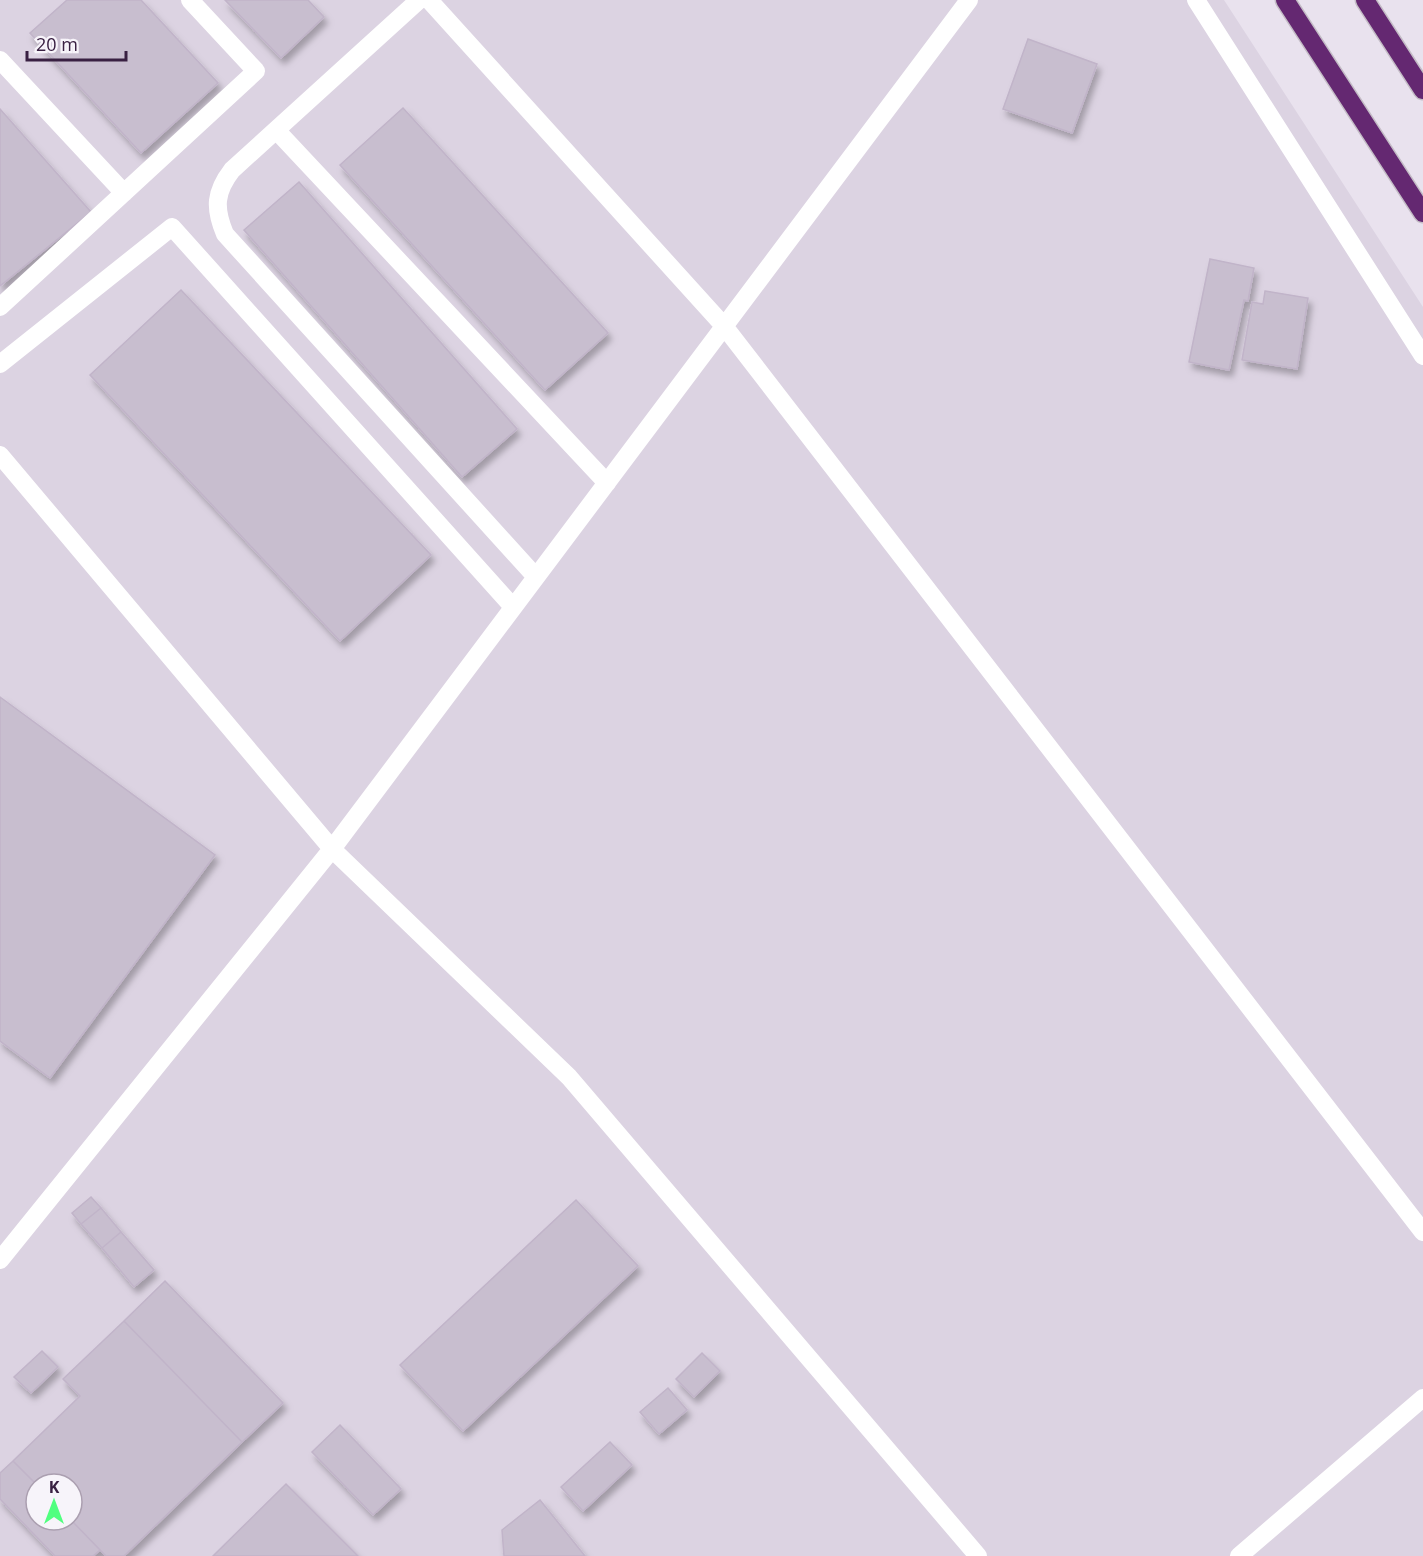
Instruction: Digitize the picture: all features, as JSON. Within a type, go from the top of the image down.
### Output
[{"type":"highway","points":[[1285,0],[1423,213]]},
{"type":"highway","points":[[1365,0],[1423,90]]},
{"type":"street","points":[[0,307],[256,71],[190,0]]},
{"type":"street","points":[[419,0],[232,170],[224,180],[219,192],[217,206],[219,220],[225,234],[537,577]]},
{"type":"street","points":[[429,0],[724,327],[1423,1232]]},
{"type":"street","points":[[0,1260],[332,849],[969,0]]},
{"type":"street","points":[[1196,0],[1423,356]]},
{"type":"street","points":[[0,60],[124,193]]},
{"type":"street","points":[[277,131],[607,483]]},
{"type":"street","points":[[0,364],[172,228],[513,607]]},
{"type":"street","points":[[0,455],[332,849],[569,1077],[978,1556]]},
{"type":"street","points":[[1239,1556],[1423,1398]]},
{"type":"shaded area","points":[[0,0],[1224,0],[1423,307],[1423,1556],[0,1556]]},
{"type":"building","points":[[67,0],[141,0],[218,83],[141,153],[30,33]]},
{"type":"building","points":[[225,0],[308,0],[324,17],[281,58]]},
{"type":"building","points":[[1028,39],[1097,64],[1072,133],[1003,109]]},
{"type":"building","points":[[403,108],[608,333],[545,390],[340,165]]},
{"type":"building","points":[[0,109],[91,212],[0,286]]},
{"type":"building","points":[[299,182],[517,429],[462,477],[244,230]]},
{"type":"building","points":[[1210,259],[1254,268],[1248,301],[1244,300],[1229,370],[1189,362]]},
{"type":"building","points":[[181,290],[431,555],[340,641],[90,375]]},
{"type":"building","points":[[1265,291],[1308,298],[1297,369],[1242,360],[1252,302],[1263,304]]},
{"type":"building","points":[[0,697],[215,855],[50,1078],[0,1041]]},
{"type":"building","points":[[91,1197],[101,1208],[81,1224],[72,1213]]},
{"type":"building","points":[[576,1200],[638,1266],[463,1431],[400,1365]]},
{"type":"building","points":[[101,1208],[121,1232],[102,1248],[81,1224]]},
{"type":"building","points":[[121,1232],[154,1270],[134,1287],[102,1248]]},
{"type":"building","points":[[165,1281],[283,1403],[242,1442],[124,1321]]},
{"type":"building","points":[[124,1321],[242,1442],[124,1556],[106,1556],[83,1532],[84,1472],[24,1472],[13,1461],[80,1396],[63,1379]]},
{"type":"building","points":[[42,1351],[58,1367],[31,1393],[14,1377]]},
{"type":"building","points":[[702,1353],[720,1371],[694,1397],[676,1379]]},
{"type":"building","points":[[668,1388],[687,1410],[659,1434],[640,1412]]},
{"type":"building","points":[[340,1425],[401,1489],[373,1515],[312,1452]]},
{"type":"building","points":[[610,1442],[632,1465],[583,1511],[561,1487]]},
{"type":"building","points":[[13,1461],[24,1472],[24,1524],[0,1499],[0,1473]]},
{"type":"building","points":[[286,1484],[358,1556],[213,1556]]},
{"type":"building","points":[[540,1500],[585,1556],[504,1556],[502,1530]]},
{"type":"building","points":[[32,1532],[83,1532],[100,1550],[93,1556],[55,1556]]}]
